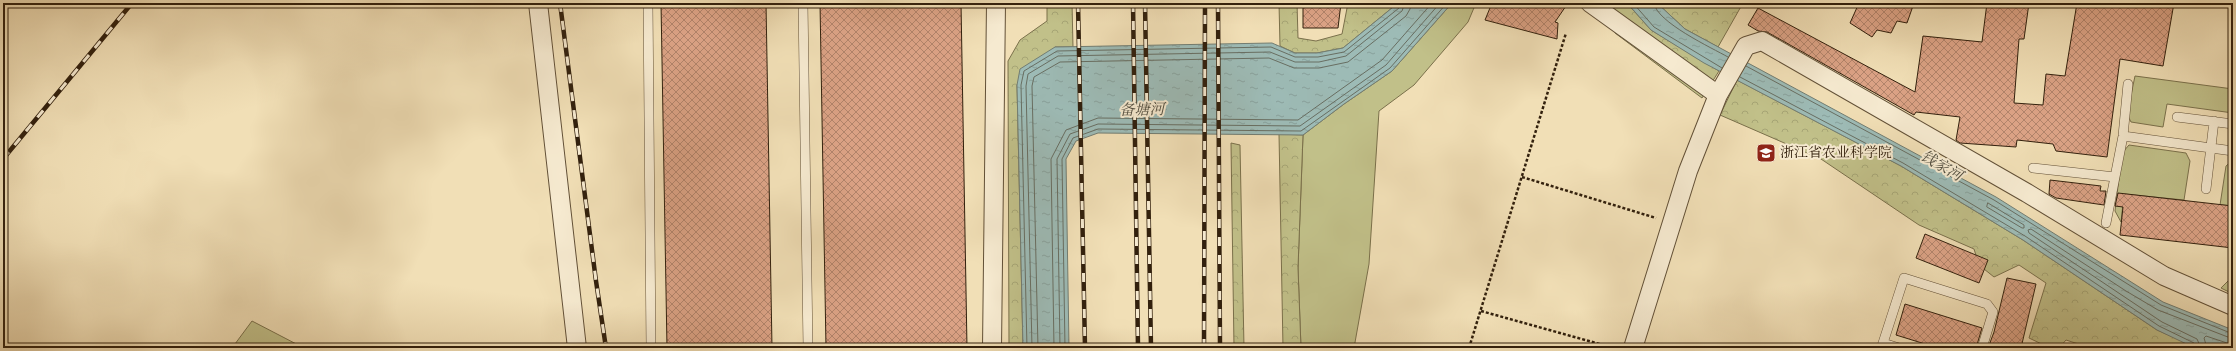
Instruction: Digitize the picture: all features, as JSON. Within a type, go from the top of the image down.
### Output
[{"type":"street","points":[[538,3],[577,348]]},
{"type":"street","points":[[992,348],[996,3]]},
{"type":"street","points":[[1590,3],[1718,95]]},
{"type":"street","points":[[1632,348],[1688,171],[1718,95],[1746,46],[1762,41],[2027,193],[2164,276],[2233,306]]},
{"type":"lane","points":[[648,3],[652,348]]},
{"type":"lane","points":[[803,3],[808,348]]},
{"type":"lane","points":[[2106,223],[2123,136],[2128,84]]},
{"type":"lane","points":[[2177,117],[2233,124]]},
{"type":"lane","points":[[2206,189],[2209,148],[2214,121]]},
{"type":"lane","points":[[2123,136],[2233,151]]},
{"type":"lane","points":[[2033,168],[2115,177]]},
{"type":"lane","points":[[1899,348],[1882,345],[1904,278],[1987,304],[1993,312],[1982,348]]},
{"type":"path","points":[[1470,348],[1566,33]]},
{"type":"path","points":[[1522,177],[1672,223]]},
{"type":"path","points":[[1481,311],[1614,348]]},
{"type":"green space","points":[[1047,3],[1072,3],[1073,47],[1055,47],[1017,85],[1023,348],[1009,348],[1008,61],[1020,40],[1047,21]]},
{"type":"green space","points":[[1279,3],[1297,3],[1298,38],[1316,41],[1342,34],[1348,3],[1398,3],[1343,48],[1317,53],[1295,53],[1280,46]]},
{"type":"green space","points":[[1452,3],[1476,3],[1468,22],[1414,85],[1379,111],[1369,264],[1354,348],[1301,348],[1298,268],[1303,135],[1344,104],[1392,71]]},
{"type":"green space","points":[[1601,3],[1627,3],[1651,30],[1719,71],[1702,98],[1615,33],[1615,14]]},
{"type":"green space","points":[[1657,3],[1743,3],[1718,47],[1685,29]]},
{"type":"green space","points":[[2135,76],[2233,89],[2233,113],[2167,104],[2163,127],[2131,122],[2127,114]]},
{"type":"green space","points":[[1737,80],[1901,166],[2023,240],[2157,330],[2199,348],[2091,348],[2066,340],[2059,348],[2050,348],[2029,338],[2046,283],[2019,265],[1994,277],[1979,265],[1974,249],[1919,225],[1821,159],[1720,115]]},
{"type":"green space","points":[[1279,134],[1303,135],[1298,268],[1301,348],[1283,348]]},
{"type":"green space","points":[[1231,143],[1240,145],[1244,348],[1234,348]]},
{"type":"green space","points":[[2129,145],[2186,153],[2190,161],[2184,200],[2124,194],[2121,222],[2115,211],[2122,153]]},
{"type":"green space","points":[[2233,160],[2233,206],[2220,205],[2226,166]]},
{"type":"green space","points":[[2233,279],[2233,294],[2221,288],[2228,281]]},
{"type":"green space","points":[[252,321],[304,348],[232,348]]},
{"type":"water","name":"备塘河","points":[[1398,3],[1452,3],[1392,71],[1344,104],[1303,135],[1098,133],[1076,141],[1066,159],[1069,348],[1023,348],[1017,85],[1020,69],[1055,47],[1272,43],[1295,53],[1317,53],[1343,48]]},
{"type":"water","points":[[1627,3],[1657,3],[1685,29],[1996,197],[2163,302],[2233,330],[2233,348],[2195,348],[2157,330],[2023,240],[1901,166],[1704,63],[1651,30]]},
{"type":"building","points":[[661,3],[766,3],[772,348],[667,348]]},
{"type":"building","points":[[820,3],[961,3],[967,348],[826,348]]},
{"type":"building","points":[[1303,3],[1341,3],[1338,28],[1303,28]]},
{"type":"building","points":[[1492,3],[1568,3],[1555,22],[1558,23],[1557,39],[1485,20]]},
{"type":"building","points":[[1859,3],[1914,3],[1907,23],[1897,21],[1891,33],[1877,30],[1872,37],[1850,23]]},
{"type":"building","points":[[1987,3],[2029,3],[2024,39],[2019,39],[2014,103],[2043,105],[2046,74],[2065,76],[2077,3],[2174,3],[2163,66],[2120,59],[2107,157],[2056,151],[2053,144],[2017,140],[2016,147],[1960,143],[1956,140],[1960,117],[1916,112],[1914,115],[1767,32],[1758,31],[1748,25],[1758,8],[1915,92],[1923,36],[1982,42]]},
{"type":"building","points":[[2050,180],[2101,186],[2100,191],[2106,191],[2104,205],[2056,198],[2049,194]]},
{"type":"building","points":[[2118,193],[2233,206],[2233,248],[2120,235],[2123,207],[2115,206]]},
{"type":"building","points":[[1925,234],[1988,260],[1979,283],[1916,258]]},
{"type":"building","points":[[2007,278],[2036,284],[2021,348],[1988,348],[1994,332]]},
{"type":"building","points":[[1905,304],[1982,328],[1976,348],[1938,348],[1896,335]]},
{"type":"railway","points":[[3,159],[132,3]]},
{"type":"railway","points":[[560,3],[606,348]]},
{"type":"railway","points":[[1078,3],[1085,348]]},
{"type":"railway","points":[[1133,3],[1138,348]]},
{"type":"railway","points":[[1145,3],[1151,348]]},
{"type":"railway","points":[[1204,348],[1205,3]]},
{"type":"railway","points":[[1218,3],[1220,348]]},
{"type":"place","name":"浙江省农业科学院","points":[[1766,153]]},
{"type":"water label","name":"钱家河","points":[[1941,167]]}]
